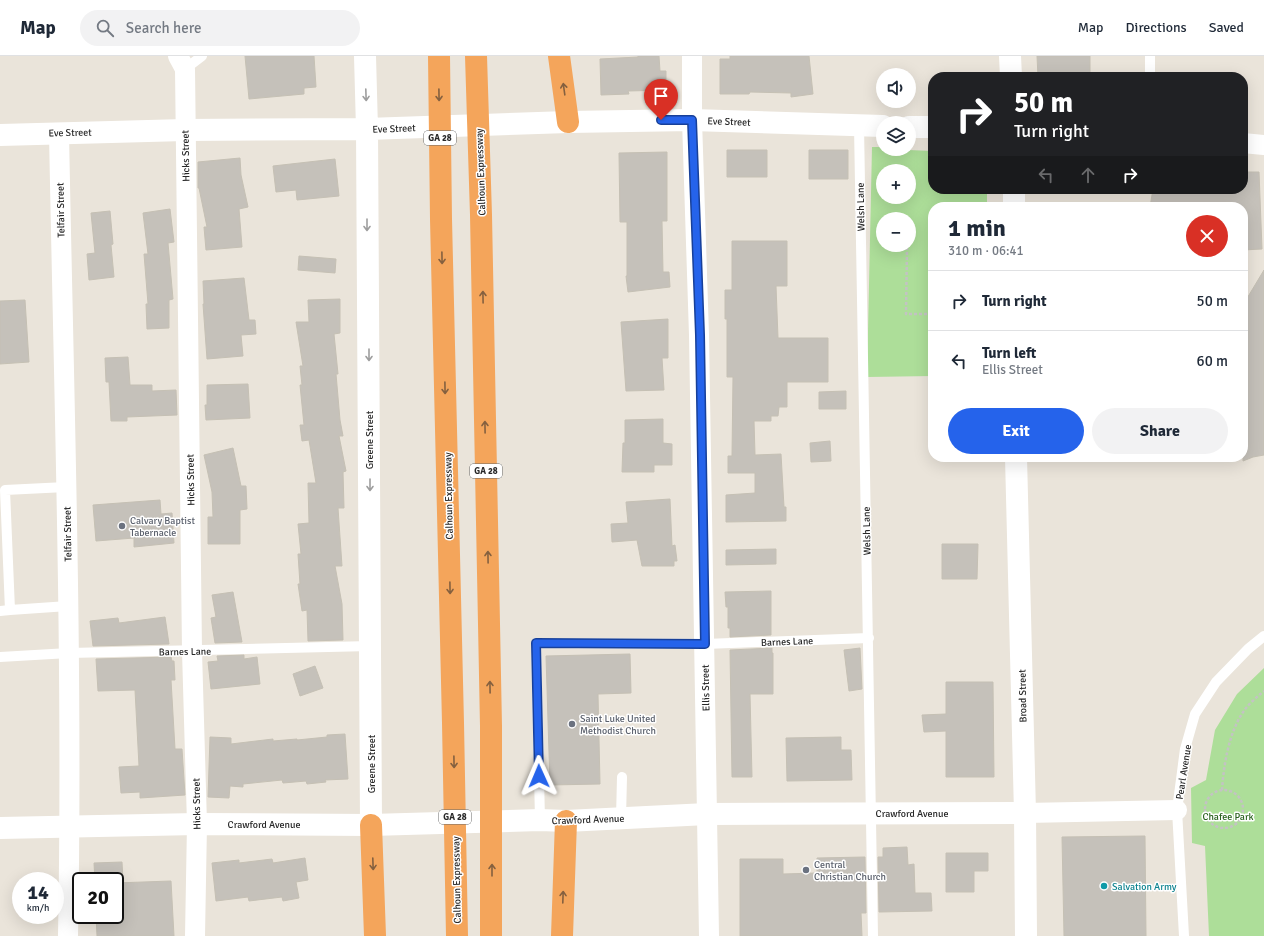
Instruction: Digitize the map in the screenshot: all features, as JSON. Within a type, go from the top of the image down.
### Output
[{"type":"highway","name":"Calhoun Expressway","points":[[439,56],[441,219],[454,723],[457,936]]},
{"type":"highway","name":"Calhoun Expressway","points":[[476,56],[481,215],[491,726],[491,936]]},
{"type":"highway","points":[[559,56],[568,122]]},
{"type":"highway","points":[[562,936],[566,821]]},
{"type":"highway","points":[[371,825],[375,936]]},
{"type":"street","name":"Greene Street","points":[[365,56],[367,129],[371,825]]},
{"type":"street","name":"Ellis Street","points":[[692,56],[692,120],[700,335],[709,936]]},
{"type":"street","points":[[1010,56],[1011,72]]},
{"type":"street","name":"Hicks Street","points":[[182,62],[185,130],[192,651],[197,824],[195,936]]},
{"type":"street","name":"Eve Street","points":[[0,135],[185,130],[367,129],[568,122],[692,120],[876,126]]},
{"type":"street","points":[[916,127],[928,127]]},
{"type":"street","name":"Telfair Street","points":[[59,133],[69,653],[70,827],[68,936]]},
{"type":"street","points":[[1248,143],[1264,145]]},
{"type":"street","name":"Broad Street","points":[[1016,462],[1025,813],[1026,936]]},
{"type":"street","name":"Crawford Avenue","points":[[0,828],[197,824],[371,825],[540,820],[566,821],[707,814],[1025,813],[1177,810]]},
{"type":"lane","name":"Hicks Street","points":[[182,62],[202,56]]},
{"type":"lane","points":[[1150,56],[1150,72]]},
{"type":"lane","name":"Welsh Lane","points":[[859,126],[873,936]]},
{"type":"lane","points":[[66,487],[5,490],[5,611],[68,606]]},
{"type":"lane","name":"Pearl Avenue","points":[[1184,936],[1177,810],[1185,749],[1195,714],[1216,682],[1248,649],[1264,636]]},
{"type":"lane","name":"Barnes Lane","points":[[540,820],[536,643],[705,644],[869,638]]},
{"type":"lane","name":"Barnes Lane","points":[[0,657],[69,653],[371,646]]},
{"type":"lane","points":[[621,818],[622,777]]},
{"type":"path","points":[[907,252],[906,314],[928,314]]},
{"type":"path","points":[[1222,790],[1231,738],[1237,722],[1247,707],[1264,691]]},
{"type":"path","points":[[1222,790],[1228,790],[1239,796],[1243,808],[1240,819],[1236,824],[1224,828],[1218,826],[1208,818],[1206,806],[1207,800],[1211,795],[1222,790]]},
{"type":"green space","points":[[872,147],[876,147],[876,156],[916,156],[916,150],[928,151],[928,194],[987,194],[987,202],[928,202],[928,376],[867,377]]},
{"type":"green space","name":"Chafee Park","points":[[1264,668],[1264,936],[1209,936],[1205,846],[1192,843],[1191,788],[1206,780],[1215,730],[1237,694]]},
{"type":"building","points":[[245,56],[314,56],[316,87],[304,88],[304,94],[249,99]]},
{"type":"building","points":[[659,56],[660,71],[666,71],[666,90],[628,91],[629,94],[601,95],[600,59]]},
{"type":"building","points":[[730,56],[809,56],[813,94],[791,97],[791,93],[750,92],[749,94],[720,94],[720,59],[730,59]]},
{"type":"building","points":[[1037,56],[1090,56],[1090,72],[1038,72]]},
{"type":"building","points":[[727,150],[767,150],[767,177],[727,177]]},
{"type":"building","points":[[809,150],[848,150],[848,179],[809,179]]},
{"type":"building","points":[[667,152],[667,221],[662,221],[663,272],[669,272],[670,287],[628,292],[626,276],[627,222],[620,222],[619,153]]},
{"type":"building","points":[[240,158],[241,175],[248,207],[239,209],[242,247],[206,250],[204,227],[207,227],[198,188],[198,162]]},
{"type":"building","points":[[335,159],[339,196],[297,200],[296,190],[276,192],[273,166]]},
{"type":"building","points":[[1248,172],[1259,172],[1262,249],[1248,250],[1248,202],[1151,202],[1152,194],[1248,194]]},
{"type":"building","points":[[170,209],[174,242],[168,243],[173,299],[169,300],[169,328],[147,329],[146,304],[148,304],[144,254],[148,254],[143,213]]},
{"type":"building","points":[[110,211],[114,277],[89,280],[87,254],[95,253],[91,213]]},
{"type":"building","points":[[732,241],[787,241],[787,286],[776,286],[778,338],[828,338],[828,382],[787,382],[787,407],[779,407],[778,416],[771,416],[771,421],[754,421],[755,455],[781,454],[786,521],[726,522],[726,495],[755,493],[755,473],[728,473],[728,456],[732,456],[733,377],[727,377],[727,319],[725,319],[725,290],[732,290]]},
{"type":"building","points":[[299,256],[336,259],[335,273],[298,270]]},
{"type":"building","points":[[1264,270],[1264,455],[1248,459],[1248,297]]},
{"type":"building","points":[[244,278],[249,320],[255,320],[256,334],[241,335],[243,356],[207,359],[203,281]]},
{"type":"building","points":[[340,299],[340,333],[334,334],[338,374],[336,374],[340,420],[343,436],[339,436],[346,471],[343,472],[344,508],[338,508],[342,566],[335,566],[342,604],[343,640],[308,641],[307,610],[302,611],[298,584],[300,584],[298,554],[301,554],[298,524],[309,523],[308,483],[316,483],[309,440],[302,441],[300,425],[304,425],[300,385],[302,385],[300,366],[303,366],[296,322],[309,322],[308,300]]},
{"type":"building","points":[[25,300],[29,362],[0,364],[0,301]]},
{"type":"building","points":[[668,319],[668,358],[662,358],[664,390],[626,391],[621,322]]},
{"type":"building","points":[[128,357],[130,385],[152,385],[152,391],[176,390],[177,415],[127,417],[127,421],[111,421],[109,382],[106,382],[105,358]]},
{"type":"building","points":[[248,384],[250,418],[206,420],[205,405],[207,405],[207,385]]},
{"type":"building","points":[[846,391],[846,409],[819,409],[819,392]]},
{"type":"building","points":[[663,419],[663,443],[672,444],[672,465],[654,465],[654,472],[622,472],[623,443],[625,443],[625,420]]},
{"type":"building","points":[[830,441],[831,461],[811,462],[810,443]]},
{"type":"building","points":[[233,448],[241,486],[246,486],[247,509],[240,510],[240,544],[208,544],[208,517],[213,517],[212,492],[204,455]]},
{"type":"building","points":[[670,499],[672,546],[675,545],[677,561],[674,561],[674,566],[642,566],[637,540],[612,542],[611,524],[628,523],[626,502]]},
{"type":"building","points":[[160,500],[161,514],[172,513],[174,543],[134,547],[134,538],[96,541],[93,505]]},
{"type":"building","points":[[942,544],[978,544],[977,579],[942,579]]},
{"type":"building","points":[[776,549],[776,564],[726,565],[726,550]]},
{"type":"building","points":[[771,591],[771,635],[730,637],[730,628],[728,628],[728,607],[726,607],[725,592]]},
{"type":"building","points":[[233,592],[242,642],[215,643],[211,618],[216,617],[212,595]]},
{"type":"building","points":[[165,617],[169,644],[93,646],[90,621],[118,618],[119,623]]},
{"type":"building","points":[[772,648],[773,694],[750,694],[752,777],[732,777],[730,650]]},
{"type":"building","points":[[860,648],[862,689],[849,691],[844,650]]},
{"type":"building","points":[[630,654],[631,693],[598,694],[600,784],[550,785],[546,656]]},
{"type":"building","points":[[244,655],[244,659],[257,657],[260,684],[211,689],[208,662],[218,661],[217,656]]},
{"type":"building","points":[[171,657],[172,661],[174,661],[175,680],[171,680],[175,749],[182,749],[185,795],[140,798],[140,792],[121,793],[119,767],[139,766],[135,690],[98,691],[96,659]]},
{"type":"building","points":[[315,666],[323,688],[300,696],[293,674]]},
{"type":"building","points":[[946,682],[993,682],[994,777],[946,777],[946,731],[924,732],[922,715],[946,714]]},
{"type":"building","points":[[345,734],[348,779],[325,780],[326,782],[307,784],[306,781],[283,783],[282,780],[243,784],[243,787],[230,786],[229,798],[208,797],[210,737],[231,738],[231,744],[273,739],[273,741],[297,740],[327,737],[327,735]]},
{"type":"building","points":[[841,737],[841,750],[851,750],[852,780],[787,781],[786,738]]},
{"type":"building","name":"Salvation Army","points":[[1145,836],[1146,936],[1064,936],[1062,837]]},
{"type":"building","points":[[907,847],[908,865],[914,864],[915,893],[931,893],[932,911],[879,912],[878,857],[883,857],[883,848]]},
{"type":"building","points":[[946,853],[988,853],[988,871],[974,871],[974,892],[946,892]]},
{"type":"building","points":[[865,857],[866,913],[861,913],[862,936],[740,936],[740,859],[783,859],[783,874],[817,873],[817,858]]},
{"type":"building","points":[[305,858],[308,880],[296,882],[299,898],[283,901],[282,897],[249,901],[248,897],[216,901],[212,863],[239,860],[239,863],[272,859],[273,863]]},
{"type":"building","points":[[122,862],[123,872],[94,872],[94,863]]},
{"type":"building","points":[[171,881],[174,936],[97,936],[96,924],[124,924],[124,883]]},
{"type":"place","name":"Calvary Baptist Tabernacle","points":[[122,526]]},
{"type":"place","name":"Saint Luke United Methodist Church","points":[[572,724]]},
{"type":"place","name":"Central Christian Church","points":[[806,870]]},
{"type":"place","name":"Salvation Army","points":[[1104,886]]},
{"type":"route","points":[[539,776],[536,643],[705,644],[700,335],[692,120],[661,120]]}]
